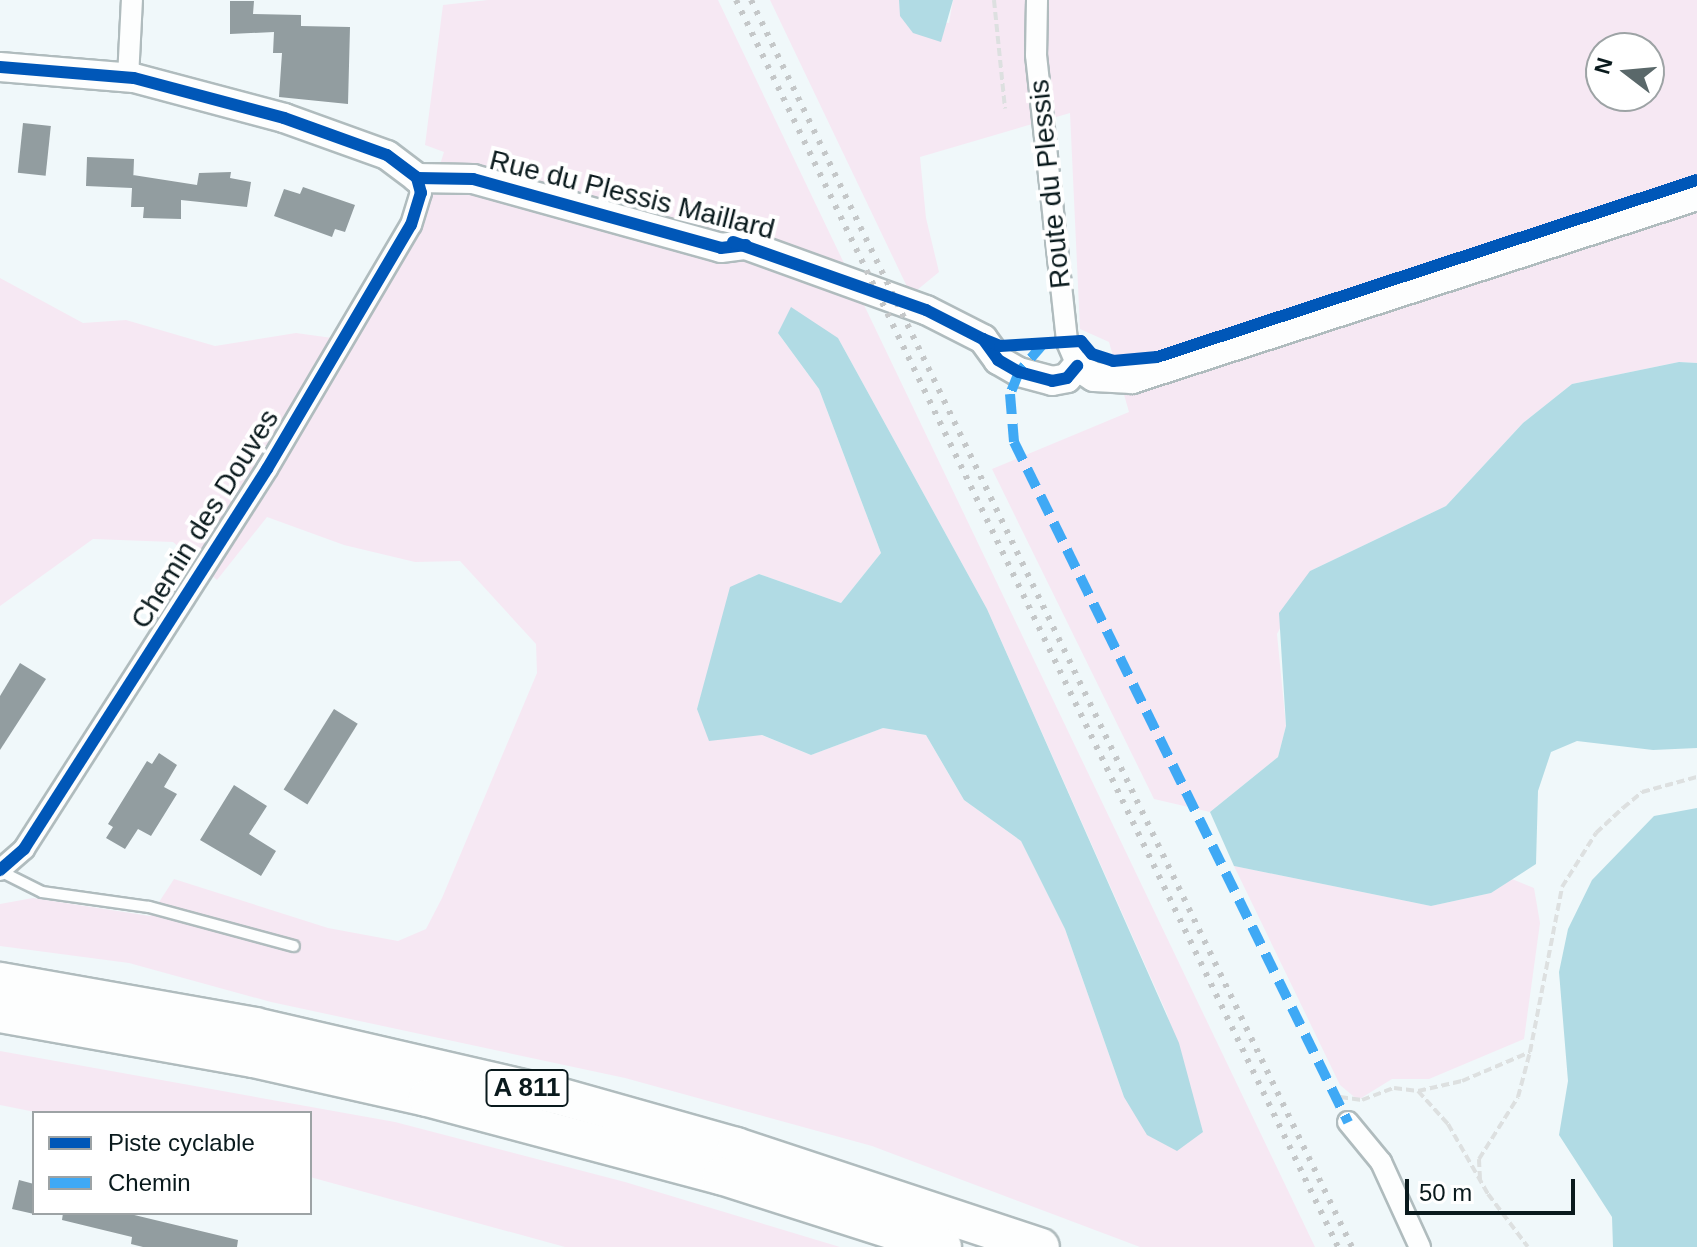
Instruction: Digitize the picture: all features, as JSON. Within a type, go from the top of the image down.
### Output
[{"type":"highway","name":"A 811","points":[[0,981],[269,1029],[555,1095],[736,1146],[1041,1247]]},
{"type":"highway","name":"A 811","points":[[0,1014],[253,1059],[458,1105],[721,1176],[943,1247]]},
{"type":"street","points":[[128,78],[132,0]]},
{"type":"street","name":"Route du Plessis","points":[[1037,0],[1036,55],[1067,342],[1077,366]]},
{"type":"street","points":[[0,67],[128,78],[284,118],[387,155],[417,178]]},
{"type":"street","name":"Rue du Plessis Maillard","points":[[417,178],[473,179],[721,248],[746,245],[926,310],[983,339],[998,360],[1019,372],[1052,381],[1067,378],[1077,366]]},
{"type":"street","name":"Chemin des Douves","points":[[0,870],[24,849],[267,469],[411,225],[421,193],[417,178]]},
{"type":"street","points":[[1077,366],[1094,377],[1132,379],[1697,196]]},
{"type":"street","points":[[1348,1122],[1381,1162],[1420,1247]]},
{"type":"lane","points":[[0,870],[42,892],[149,907],[294,946]]},
{"type":"path","points":[[994,0],[1005,108]]},
{"type":"path","points":[[1480,1179],[1479,1159],[1518,1097],[1530,1052],[1559,899],[1580,856],[1596,833],[1642,792],[1697,777]]},
{"type":"path","points":[[1330,1089],[1340,1097],[1362,1100],[1394,1088],[1418,1091],[1462,1081],[1530,1052]]},
{"type":"path","points":[[1418,1091],[1448,1124],[1480,1179],[1528,1247]]},
{"type":"shaded area","points":[[488,0],[718,0],[1315,1247],[1140,1247],[872,1146],[625,1078],[271,1002],[129,963],[0,946],[0,904],[33,898],[150,916],[174,879],[328,928],[398,941],[426,929],[442,898],[537,673],[536,644],[460,561],[415,562],[344,545],[267,517],[217,580],[173,542],[93,539],[0,606],[0,278],[83,323],[126,320],[215,346],[296,333],[354,341],[422,221],[444,152],[425,145],[443,5]],"holes":[[[778,333],[838,338],[987,609],[1167,1014],[1203,1132],[1124,1097],[1065,929],[1021,841],[964,800],[926,735],[883,728],[811,755],[697,709],[707,675],[759,574],[841,603],[881,553],[819,389]]]},
{"type":"shaded area","points":[[770,0],[899,0],[901,16],[949,23],[953,0],[1697,0],[1697,363],[1679,362],[1572,384],[1523,423],[1446,506],[1310,571],[1277,634],[1286,726],[1278,757],[1210,812],[1154,799],[992,469],[1129,412],[1109,342],[1080,329],[1070,113],[920,157],[926,218],[939,272],[911,295]]},
{"type":"shaded area","points":[[1234,866],[1431,906],[1491,893],[1512,879],[1534,888],[1540,923],[1524,1039],[1429,1079],[1392,1079],[1358,1100],[1340,1085]]},
{"type":"shaded area","points":[[0,1051],[395,1122],[625,1182],[840,1247],[565,1247],[312,1178],[312,1111],[32,1111],[0,1105]]},
{"type":"water","points":[[899,0],[953,0],[941,42],[913,33],[900,16]]},
{"type":"water","points":[[791,307],[838,338],[987,609],[1179,1043],[1203,1132],[1177,1151],[1147,1135],[1124,1097],[1065,929],[1021,841],[964,800],[926,735],[883,728],[811,755],[762,735],[709,741],[697,709],[730,587],[759,574],[841,603],[881,553],[819,389],[778,333]]},
{"type":"water","points":[[1679,362],[1697,363],[1697,748],[1653,750],[1577,741],[1551,752],[1538,791],[1536,864],[1491,893],[1431,906],[1234,866],[1210,812],[1278,757],[1286,726],[1279,613],[1310,571],[1446,506],[1523,423],[1572,384]]},
{"type":"water","points":[[1697,808],[1697,1247],[1613,1247],[1612,1217],[1559,1135],[1568,1081],[1559,972],[1568,929],[1592,880],[1654,816]]},
{"type":"building","points":[[230,1],[254,1],[253,14],[301,15],[301,26],[350,27],[348,104],[279,97],[282,53],[273,53],[274,32],[230,34]]},
{"type":"building","points":[[23,123],[51,126],[46,176],[18,173]]},
{"type":"building","points":[[87,157],[134,159],[133,175],[197,185],[199,173],[231,172],[230,178],[251,182],[247,207],[181,200],[181,219],[143,218],[144,207],[131,207],[132,188],[86,186]]},
{"type":"building","points":[[303,187],[355,205],[345,232],[335,229],[332,237],[274,216],[284,189],[300,194]]},
{"type":"building","points":[[20,663],[46,679],[0,750],[0,696]]},
{"type":"building","points":[[334,709],[358,724],[307,804],[284,790]]},
{"type":"building","points":[[159,753],[177,765],[164,787],[177,794],[151,836],[138,829],[125,849],[106,838],[113,827],[108,824],[147,761],[152,764]]},
{"type":"building","points":[[234,785],[267,806],[249,834],[276,851],[261,876],[200,840]]},
{"type":"building","points":[[19,1180],[32,1183],[32,1214],[12,1209]]},
{"type":"building","points":[[63,1215],[134,1215],[238,1240],[237,1247],[143,1247],[131,1244],[132,1237],[62,1220]]},
{"type":"railway","points":[[736,0],[1338,1247]]},
{"type":"railway","points":[[751,0],[1352,1247]]},
{"type":"marked path","points":[[1044,343],[1019,372],[1010,394],[1014,442],[1348,1122]]},
{"type":"cycle path","points":[[0,67],[134,78],[284,118],[387,155],[417,178],[473,179],[721,248],[746,245]]},
{"type":"cycle path","points":[[0,870],[24,849],[267,469],[411,225],[421,193],[417,178]]},
{"type":"cycle path","points":[[983,339],[1000,346],[1081,341],[1092,354],[1113,361],[1157,357],[1697,180]]},
{"type":"cycle path","points":[[733,242],[926,310],[983,339],[998,360],[1019,372],[1052,381],[1067,378],[1077,366]]}]
